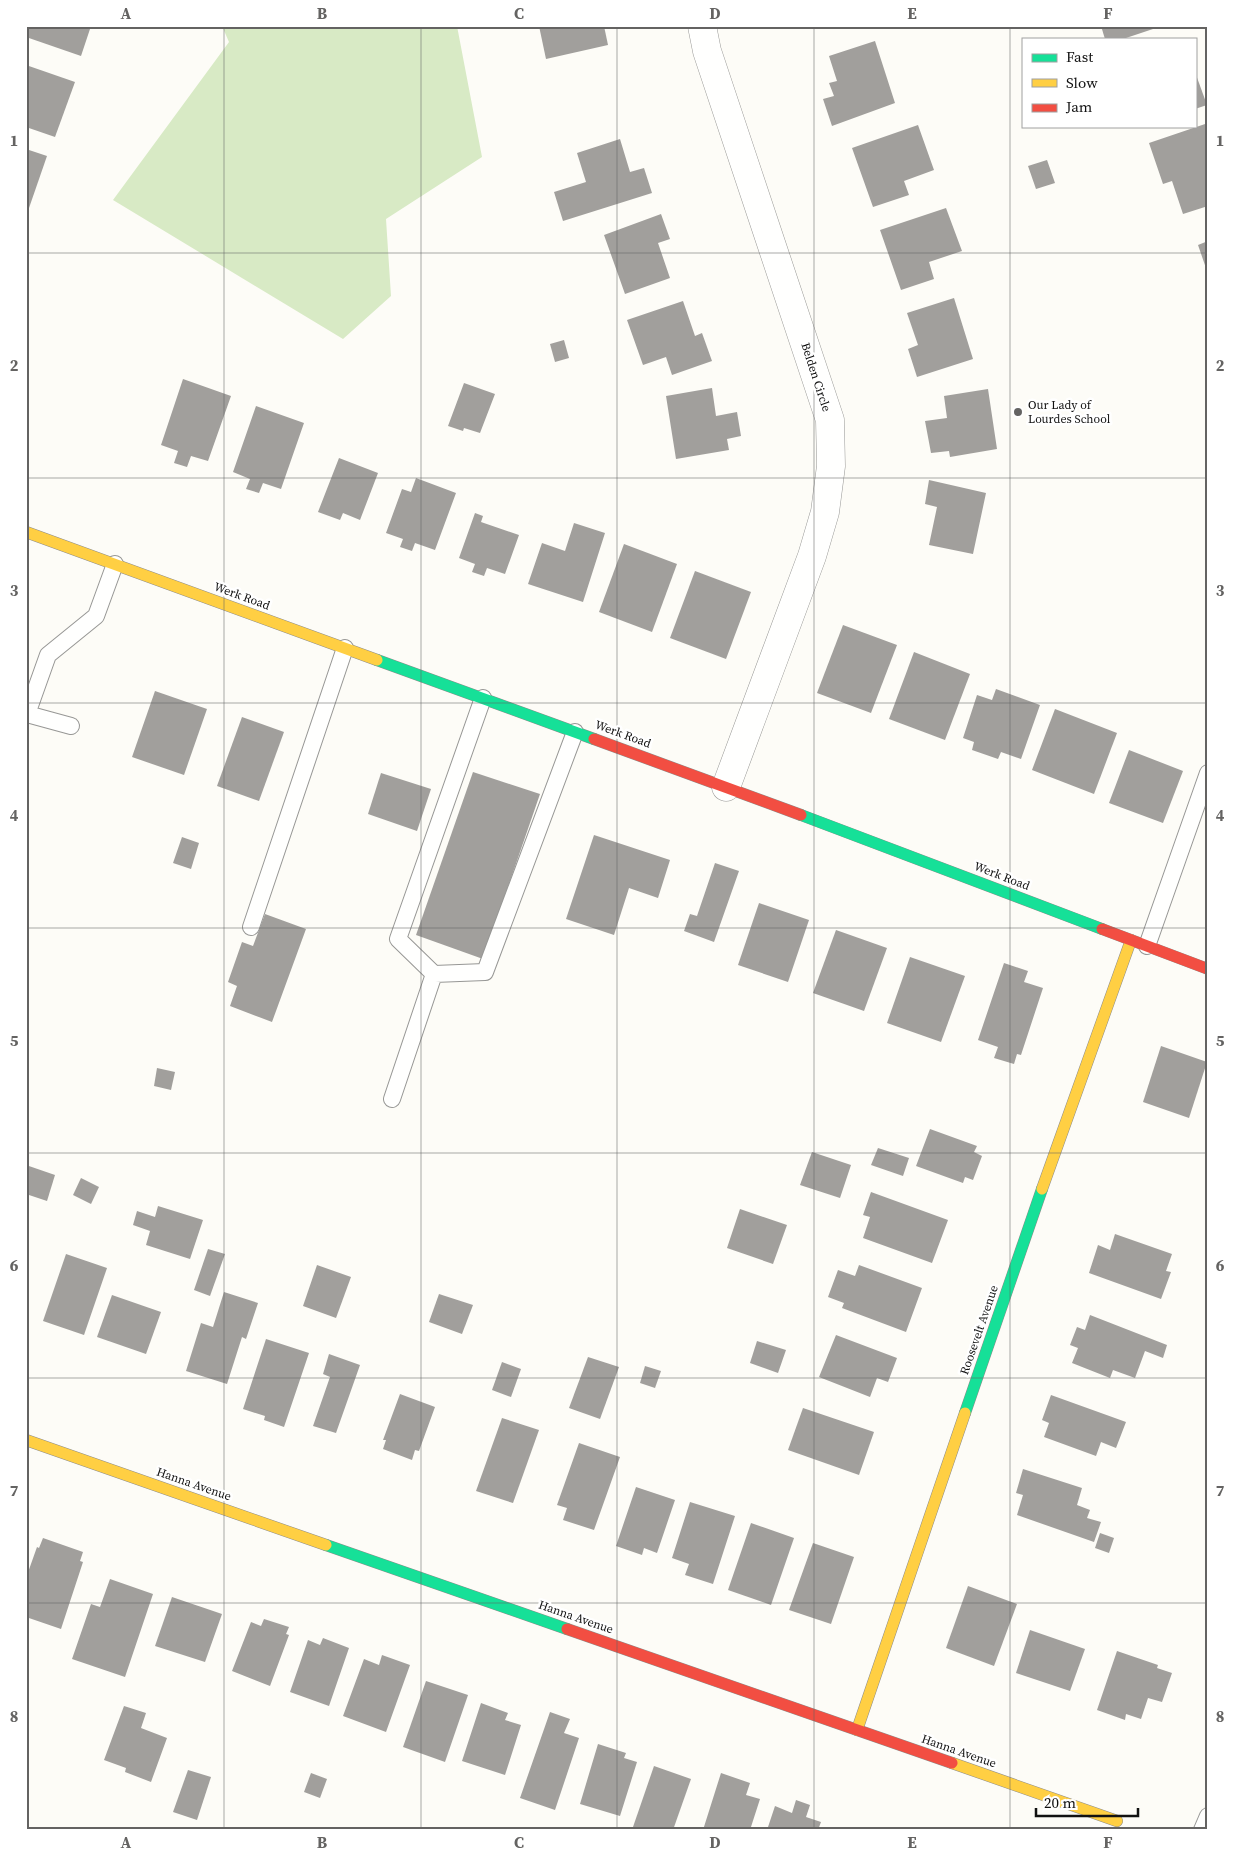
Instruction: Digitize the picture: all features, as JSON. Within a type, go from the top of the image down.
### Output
[{"type":"street","name":"Belden Circle","points":[[702,26],[707,51],[830,420],[831,466],[825,512],[812,556],[726,787]]},
{"type":"street","name":"Werk Road","points":[[26,532],[726,787],[1208,969]]},
{"type":"street","name":"Roosevelt Avenue","points":[[857,1730],[1044,1184],[1131,940]]},
{"type":"street","name":"Hanna Avenue","points":[[26,1440],[1117,1821]]},
{"type":"lane","points":[[70,726],[27,714],[48,655],[96,616],[115,564]]},
{"type":"lane","points":[[251,927],[345,648]]},
{"type":"lane","points":[[483,698],[398,939],[434,974],[485,972],[575,732]]},
{"type":"lane","points":[[1147,946],[1208,773]]},
{"type":"lane","points":[[392,1099],[434,974]]},
{"type":"lane","points":[[1202,1830],[1208,1816]]},
{"type":"green space","points":[[222,26],[457,26],[482,157],[386,219],[391,296],[343,339],[113,200],[229,42]]},
{"type":"building","points":[[26,26],[91,26],[81,56],[26,37]]},
{"type":"building","points":[[539,26],[604,26],[608,45],[546,59]]},
{"type":"building","points":[[1101,26],[1159,26],[1126,38],[1105,38]]},
{"type":"building","points":[[875,41],[895,103],[832,126],[823,99],[834,96],[829,83],[837,81],[829,56]]},
{"type":"building","points":[[26,65],[75,82],[55,137],[26,127]]},
{"type":"building","points":[[1196,75],[1207,105],[1196,109]]},
{"type":"building","points":[[1208,123],[1208,206],[1183,214],[1172,181],[1163,184],[1149,143]]},
{"type":"building","points":[[918,125],[934,170],[904,181],[909,195],[873,207],[852,148]]},
{"type":"building","points":[[620,139],[630,172],[644,168],[652,193],[563,221],[554,192],[586,182],[577,153]]},
{"type":"building","points":[[26,149],[47,156],[29,208],[26,207]]},
{"type":"building","points":[[1047,160],[1055,183],[1036,189],[1028,166]]},
{"type":"building","points":[[946,208],[962,251],[929,262],[934,279],[901,290],[880,230]]},
{"type":"building","points":[[661,214],[670,239],[658,243],[670,278],[625,294],[604,235]]},
{"type":"building","points":[[1208,241],[1208,271],[1207,271],[1198,245]]},
{"type":"building","points":[[954,298],[973,359],[917,377],[908,349],[918,345],[907,313]]},
{"type":"building","points":[[683,301],[695,336],[702,333],[712,361],[672,375],[666,357],[643,365],[627,320]]},
{"type":"building","points":[[564,340],[569,358],[555,362],[550,344]]},
{"type":"building","points":[[183,379],[231,396],[208,461],[191,456],[187,467],[174,463],[178,451],[161,445]]},
{"type":"building","points":[[464,383],[495,394],[480,433],[464,428],[463,431],[448,426]]},
{"type":"building","points":[[712,388],[716,416],[737,412],[741,436],[727,439],[729,450],[676,459],[666,396]]},
{"type":"building","points":[[988,389],[997,449],[950,457],[949,451],[931,453],[925,421],[947,418],[944,396]]},
{"type":"building","points":[[256,406],[304,423],[281,489],[263,483],[259,493],[246,489],[250,479],[233,472]]},
{"type":"building","points":[[339,458],[378,473],[360,520],[343,513],[340,520],[318,512]]},
{"type":"building","points":[[416,478],[456,493],[435,550],[415,543],[412,551],[400,547],[403,539],[386,533],[402,489],[411,492]]},
{"type":"building","points":[[929,480],[986,493],[973,554],[929,545],[937,507],[925,504]]},
{"type":"building","points":[[475,513],[483,516],[481,522],[519,535],[505,574],[487,568],[484,576],[472,572],[475,564],[459,558]]},
{"type":"building","points":[[574,523],[605,533],[583,602],[528,584],[542,543],[565,551]]},
{"type":"building","points":[[624,544],[677,564],[652,632],[599,612]]},
{"type":"building","points":[[695,571],[751,592],[726,659],[670,638]]},
{"type":"building","points":[[843,625],[897,645],[871,713],[817,693]]},
{"type":"building","points":[[914,652],[970,674],[945,740],[889,719]]},
{"type":"building","points":[[996,689],[1040,705],[1021,759],[1001,752],[998,759],[972,750],[974,742],[963,738],[977,695],[992,700]]},
{"type":"building","points":[[155,691],[207,709],[184,775],[132,757]]},
{"type":"building","points":[[1055,709],[1117,733],[1094,794],[1032,770]]},
{"type":"building","points":[[242,717],[284,732],[259,801],[217,786]]},
{"type":"building","points":[[1129,750],[1183,771],[1163,823],[1109,803]]},
{"type":"building","points":[[473,772],[540,794],[483,959],[416,935]]},
{"type":"building","points":[[381,773],[431,789],[417,831],[368,814]]},
{"type":"building","points":[[594,835],[670,860],[658,898],[629,888],[614,935],[566,919]]},
{"type":"building","points":[[182,837],[199,843],[191,869],[173,863]]},
{"type":"building","points":[[715,863],[739,871],[714,942],[684,931],[690,914],[697,916]]},
{"type":"building","points":[[759,903],[809,920],[788,982],[738,965]]},
{"type":"building","points":[[265,914],[306,929],[272,1022],[230,1006],[237,986],[228,982],[242,942],[253,946]]},
{"type":"building","points":[[836,930],[887,948],[864,1011],[813,993]]},
{"type":"building","points":[[910,957],[965,976],[941,1042],[887,1023]]},
{"type":"building","points":[[1004,963],[1028,971],[1024,982],[1043,988],[1021,1055],[1017,1054],[1014,1064],[994,1058],[998,1047],[978,1040]]},
{"type":"building","points":[[1161,1046],[1207,1062],[1189,1118],[1143,1102]]},
{"type":"building","points":[[157,1068],[175,1072],[171,1090],[154,1086]]},
{"type":"building","points":[[930,1129],[977,1146],[974,1152],[982,1156],[973,1180],[965,1177],[963,1183],[916,1166]]},
{"type":"building","points":[[878,1148],[909,1158],[903,1176],[871,1165]]},
{"type":"building","points":[[812,1152],[851,1165],[840,1198],[800,1185]]},
{"type":"building","points":[[26,1165],[55,1175],[47,1201],[26,1194]]},
{"type":"building","points":[[81,1178],[99,1187],[91,1204],[73,1195]]},
{"type":"building","points":[[871,1192],[948,1220],[932,1263],[863,1238],[870,1217],[863,1215]]},
{"type":"building","points":[[158,1206],[203,1220],[190,1259],[146,1245],[150,1231],[133,1225],[137,1211],[155,1217]]},
{"type":"building","points":[[740,1209],[787,1225],[773,1264],[727,1248]]},
{"type":"building","points":[[1115,1234],[1172,1254],[1166,1271],[1171,1272],[1161,1299],[1089,1273],[1098,1245],[1110,1250]]},
{"type":"building","points":[[208,1249],[225,1254],[210,1296],[194,1290]]},
{"type":"building","points":[[66,1254],[107,1268],[84,1335],[43,1321]]},
{"type":"building","points":[[317,1265],[351,1277],[336,1318],[303,1306]]},
{"type":"building","points":[[859,1265],[922,1288],[906,1332],[842,1308],[844,1303],[828,1297],[838,1270],[855,1276]]},
{"type":"building","points":[[224,1292],[258,1303],[246,1339],[242,1337],[227,1384],[186,1371],[201,1323],[213,1327]]},
{"type":"building","points":[[439,1294],[473,1305],[462,1334],[429,1322]]},
{"type":"building","points":[[112,1295],[161,1312],[146,1354],[97,1337]]},
{"type":"building","points":[[1090,1315],[1167,1345],[1163,1358],[1145,1351],[1135,1378],[1113,1370],[1110,1378],[1072,1363],[1078,1348],[1070,1345],[1077,1327],[1085,1330]]},
{"type":"building","points":[[836,1335],[897,1358],[888,1382],[877,1378],[870,1397],[819,1377]]},
{"type":"building","points":[[266,1339],[309,1353],[284,1427],[264,1420],[265,1416],[243,1409]]},
{"type":"building","points":[[757,1341],[786,1350],[778,1373],[750,1363]]},
{"type":"building","points":[[329,1354],[360,1365],[336,1433],[313,1426],[330,1377],[323,1374]]},
{"type":"building","points":[[588,1357],[619,1367],[600,1419],[569,1408]]},
{"type":"building","points":[[502,1362],[521,1369],[511,1397],[492,1390]]},
{"type":"building","points":[[645,1366],[661,1371],[655,1388],[640,1383]]},
{"type":"building","points":[[400,1394],[435,1407],[419,1451],[415,1450],[412,1460],[383,1449],[386,1440],[383,1440]]},
{"type":"building","points":[[1051,1395],[1126,1422],[1116,1448],[1101,1442],[1096,1456],[1044,1437],[1049,1423],[1042,1420]]},
{"type":"building","points":[[803,1408],[874,1432],[859,1475],[788,1450]]},
{"type":"building","points":[[502,1418],[539,1430],[513,1503],[476,1491]]},
{"type":"building","points":[[579,1443],[620,1457],[594,1530],[563,1520],[567,1508],[557,1505]]},
{"type":"building","points":[[1023,1469],[1082,1488],[1077,1505],[1090,1510],[1087,1518],[1101,1522],[1094,1542],[1017,1515],[1023,1495],[1016,1493]]},
{"type":"building","points":[[636,1487],[675,1500],[657,1553],[644,1548],[642,1555],[616,1546]]},
{"type":"building","points":[[690,1502],[735,1516],[713,1584],[685,1575],[689,1564],[672,1558]]},
{"type":"building","points":[[751,1523],[794,1538],[771,1605],[728,1590]]},
{"type":"building","points":[[1100,1533],[1114,1538],[1109,1553],[1095,1548]]},
{"type":"building","points":[[43,1538],[83,1552],[80,1561],[83,1562],[61,1629],[26,1617],[26,1578],[37,1547],[39,1548]]},
{"type":"building","points":[[813,1543],[854,1557],[831,1624],[789,1610]]},
{"type":"building","points":[[110,1579],[153,1594],[125,1677],[72,1659],[91,1604],[100,1607]]},
{"type":"building","points":[[968,1586],[1017,1604],[994,1666],[946,1648]]},
{"type":"building","points":[[172,1597],[222,1614],[205,1662],[155,1646]]},
{"type":"building","points":[[264,1619],[289,1627],[286,1634],[289,1635],[270,1686],[232,1671],[251,1622],[261,1626]]},
{"type":"building","points":[[1030,1630],[1085,1649],[1070,1691],[1016,1673]]},
{"type":"building","points":[[323,1638],[349,1648],[329,1706],[290,1692],[308,1640],[320,1645]]},
{"type":"building","points":[[1117,1651],[1158,1665],[1157,1668],[1172,1673],[1162,1702],[1148,1698],[1141,1719],[1126,1714],[1125,1720],[1097,1710]]},
{"type":"building","points":[[382,1655],[410,1665],[386,1732],[343,1716],[364,1659],[379,1665]]},
{"type":"building","points":[[426,1681],[468,1695],[445,1762],[403,1747]]},
{"type":"building","points":[[481,1703],[508,1713],[505,1720],[521,1725],[505,1775],[462,1761]]},
{"type":"building","points":[[124,1706],[146,1713],[141,1728],[167,1738],[151,1782],[125,1772],[126,1768],[104,1760]]},
{"type":"building","points":[[550,1712],[570,1719],[564,1733],[579,1738],[555,1810],[520,1798]]},
{"type":"building","points":[[598,1744],[626,1753],[624,1758],[637,1762],[620,1816],[580,1804]]},
{"type":"building","points":[[654,1766],[691,1779],[673,1830],[641,1830],[633,1827]]},
{"type":"building","points":[[188,1770],[211,1777],[197,1820],[173,1812]]},
{"type":"building","points":[[311,1773],[327,1779],[320,1798],[304,1792]]},
{"type":"building","points":[[721,1773],[750,1783],[746,1795],[760,1799],[750,1830],[703,1830]]},
{"type":"building","points":[[796,1800],[810,1805],[806,1817],[821,1822],[818,1830],[767,1830],[775,1806],[792,1813]]},
{"type":"traffic: fast","points":[[377,660],[594,739]]},
{"type":"traffic: fast","points":[[801,815],[1102,929]]},
{"type":"traffic: fast","points":[[965,1413],[1042,1189]]},
{"type":"traffic: fast","points":[[326,1545],[567,1629]]},
{"type":"traffic: slow","points":[[26,532],[377,660]]},
{"type":"traffic: slow","points":[[1042,1189],[1131,940]]},
{"type":"traffic: slow","points":[[857,1730],[965,1413]]},
{"type":"traffic: slow","points":[[26,1440],[326,1545]]},
{"type":"traffic: slow","points":[[952,1763],[1117,1821]]},
{"type":"traffic: jam","points":[[594,739],[801,815]]},
{"type":"traffic: jam","points":[[1102,929],[1208,969]]},
{"type":"traffic: jam","points":[[567,1629],[952,1763]]},
{"type":"place","name":"Our Lady of Lourdes School","points":[[1018,412]]}]
